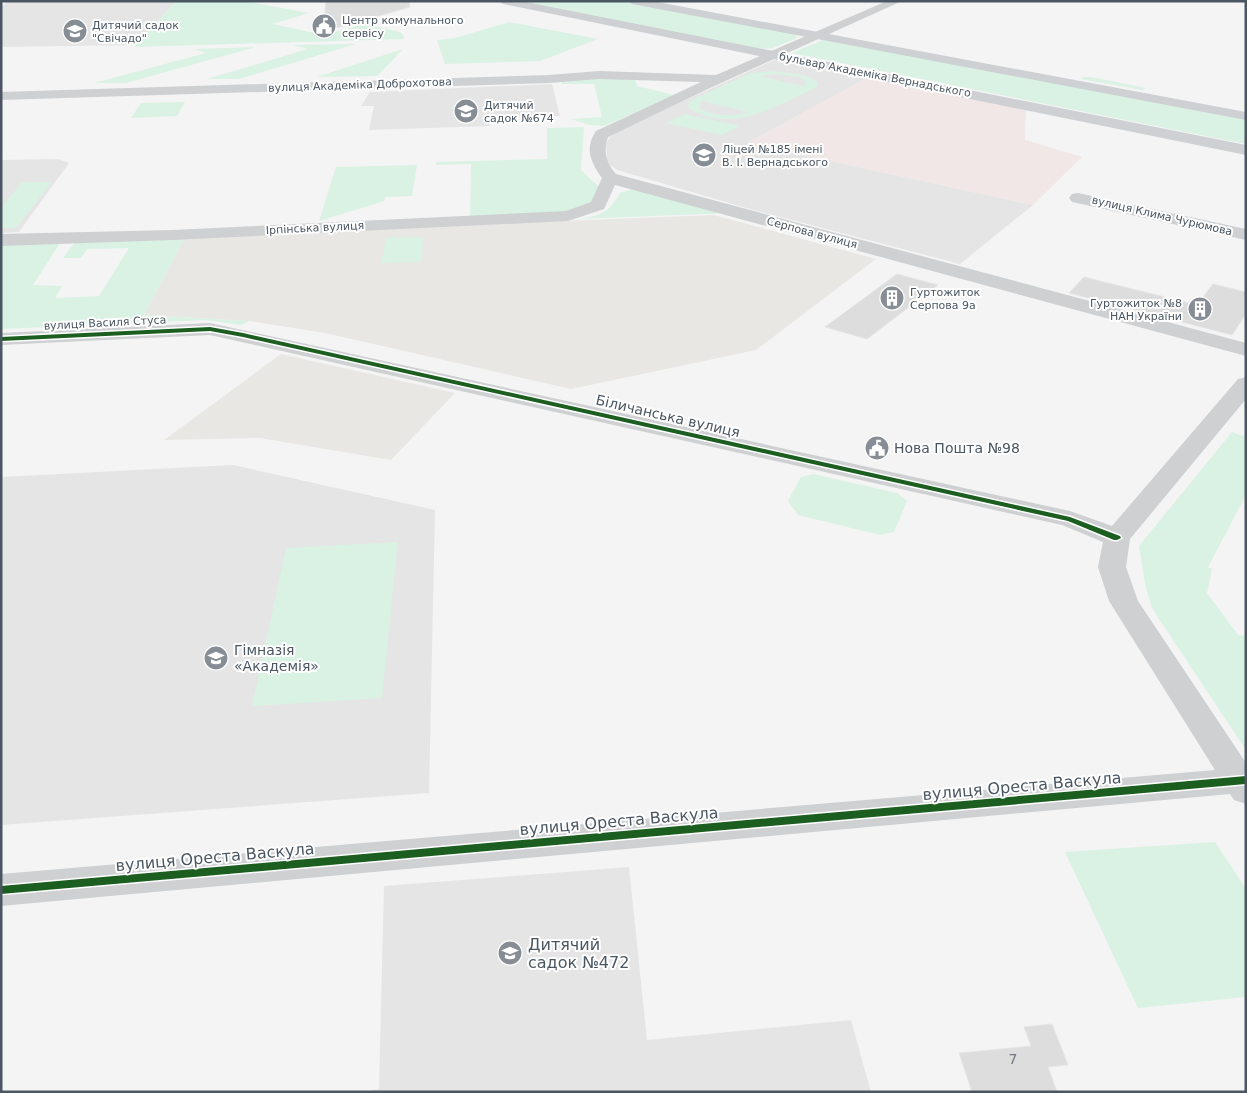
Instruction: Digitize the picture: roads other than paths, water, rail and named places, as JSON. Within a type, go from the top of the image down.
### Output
[{"type":"main road","name":"бульвар Академіка Вернадського","points":[[504,1],[1246,150]]},
{"type":"main road","points":[[632,1],[1246,116]]},
{"type":"street","points":[[610,178],[599,164],[596,144],[601,134],[718,78],[897,1]]},
{"type":"street","name":"вулиця Академіка Доброхотова","points":[[1,96],[549,79],[599,75],[718,78]]},
{"type":"street","name":"Ірпінська вулиця","points":[[1,240],[164,235],[568,216],[598,205],[610,178]]},
{"type":"street","name":"Серпова вулиця","points":[[610,178],[1246,350]]},
{"type":"street","name":"вулиця Клима Чурюмова","points":[[1078,198],[1246,235]]},
{"type":"street","name":"вулиця Василя Стуса","points":[[1,339],[210,329]]},
{"type":"street","name":"Біличанська вулиця","points":[[210,329],[318,351],[1070,519],[1117,538]]},
{"type":"street","points":[[1243,784],[1124,601],[1112,567],[1117,538],[1246,384]]},
{"type":"street","name":"вулиця Ореста Васкула","points":[[1,890],[1243,784]]},
{"type":"place","name":"Центр комунального сервісу","points":[[324,26]]},
{"type":"place","name":"Дитячий садок \"Свічадо\"","points":[[75,31]]},
{"type":"place","name":"Дитячий садок №674","points":[[466,111]]},
{"type":"place","name":"Ліцей №185 імені В. І. Вернадського","points":[[704,155]]},
{"type":"place","name":"Гуртожиток Серпова 9а","points":[[892,298]]},
{"type":"place","name":"Гуртожиток №8 НАН України","points":[[1200,309]]},
{"type":"place","name":"Нова Пошта №98","points":[[877,448]]},
{"type":"place","name":"Гімназія «Академія»","points":[[216,658]]},
{"type":"place","name":"Дитячий садок №472","points":[[510,953]]}]
